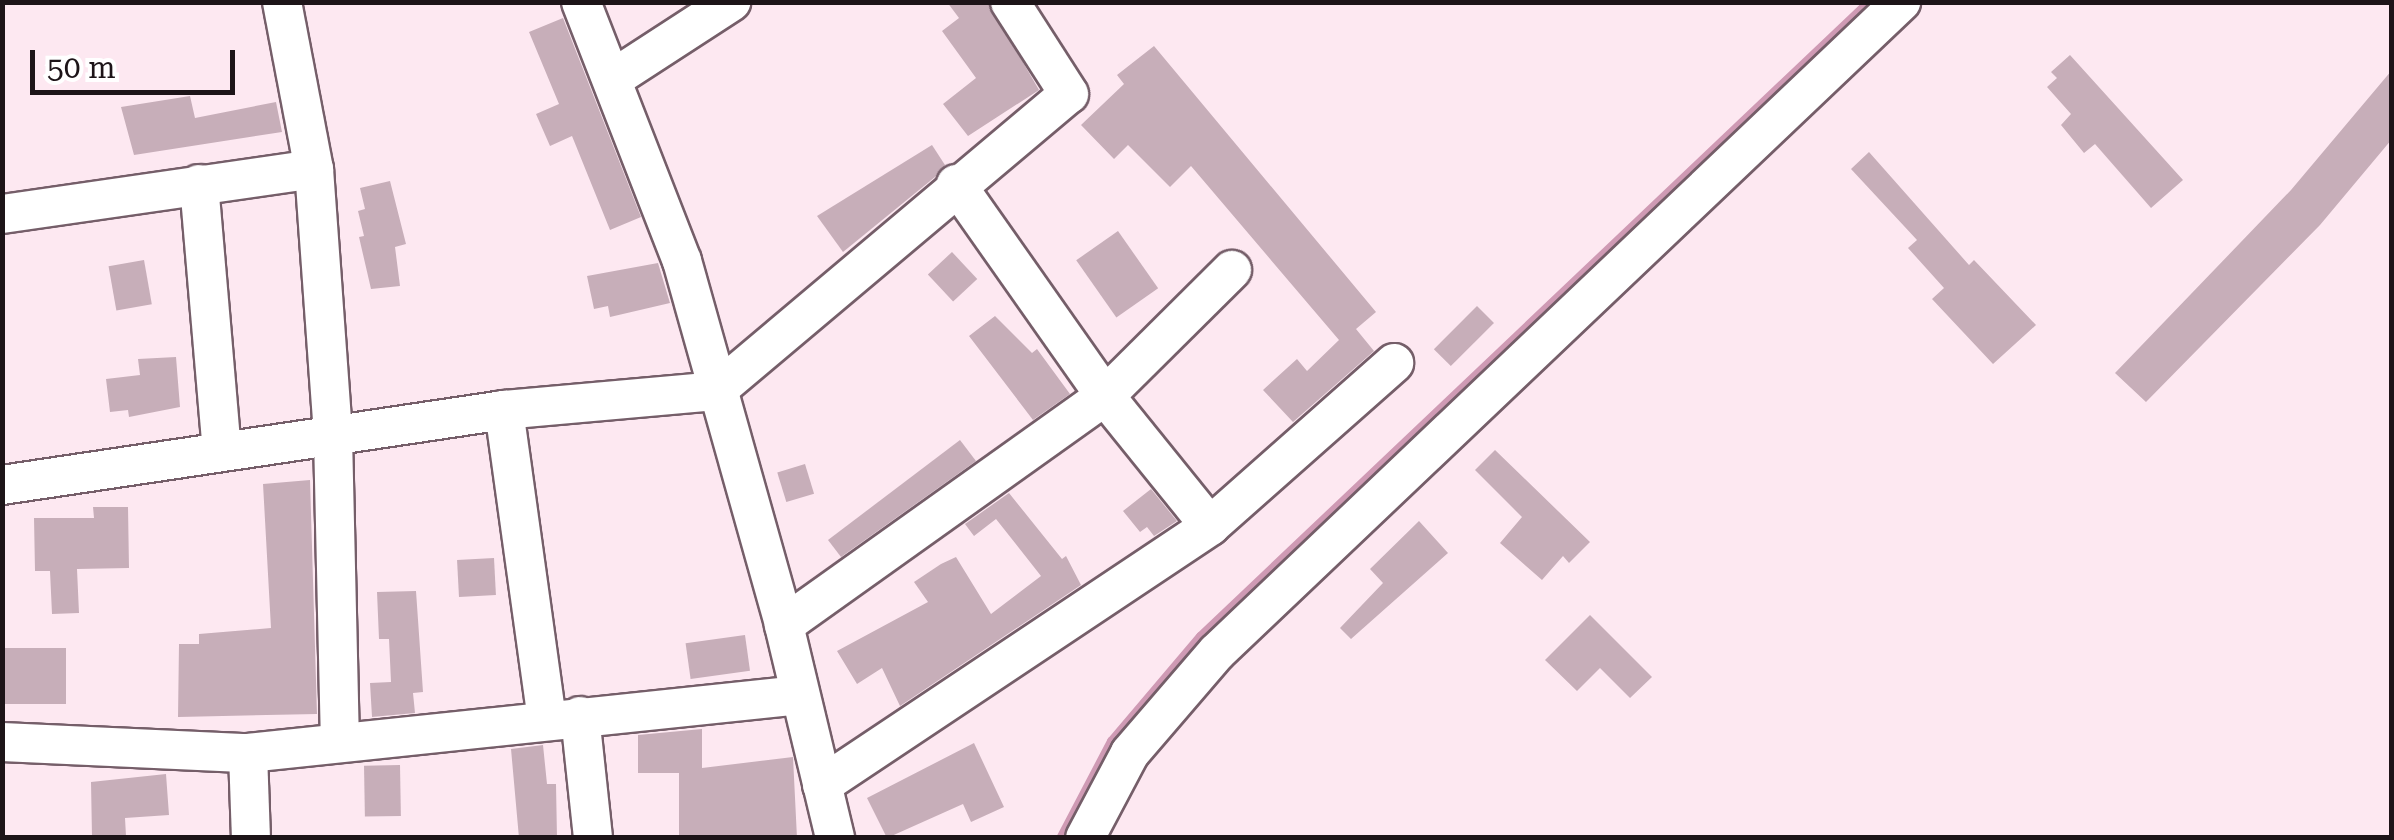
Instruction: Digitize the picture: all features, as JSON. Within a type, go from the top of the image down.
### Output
[{"type":"street","points":[[282,2],[314,169],[333,436],[340,742]]},
{"type":"street","points":[[581,2],[614,78],[682,261],[784,625],[835,838]]},
{"type":"street","points":[[614,78],[732,2]]},
{"type":"street","points":[[2,485],[504,410],[716,391],[956,184],[1069,94],[1010,2]]},
{"type":"street","points":[[1085,838],[1130,753],[1217,652],[1901,2]]},
{"type":"street","points":[[2,214],[314,169]]},
{"type":"street","points":[[199,184],[222,450]]},
{"type":"street","points":[[956,184],[1105,396],[1210,526]]},
{"type":"street","points":[[784,625],[1105,396],[1232,270]]},
{"type":"street","points":[[822,786],[1210,526],[1394,363]]},
{"type":"street","points":[[504,410],[564,718],[593,838]]},
{"type":"street","points":[[2,742],[248,752],[800,695]]},
{"type":"street","points":[[248,752],[251,838]]},
{"type":"building","points":[[947,2],[988,2],[1039,90],[968,136],[943,104],[976,78],[942,31],[959,18]]},
{"type":"building","points":[[563,18],[641,217],[610,230],[572,136],[550,146],[536,114],[559,104],[529,32]]},
{"type":"building","points":[[1154,46],[1376,312],[1356,329],[1374,351],[1293,422],[1263,390],[1297,359],[1307,371],[1339,340],[1191,166],[1170,187],[1128,145],[1114,159],[1081,125],[1124,84],[1117,75]]},
{"type":"building","points":[[2070,55],[2183,180],[2151,208],[2095,144],[2084,153],[2061,125],[2071,114],[2047,87],[2057,78],[2051,72]]},
{"type":"building","points":[[2392,70],[2392,139],[2320,225],[2146,402],[2115,373],[2291,190]]},
{"type":"building","points":[[190,96],[195,118],[276,102],[282,132],[134,155],[121,107]]},
{"type":"building","points":[[932,145],[945,165],[843,252],[817,216]]},
{"type":"building","points":[[1869,152],[1969,265],[1974,260],[2036,325],[1993,364],[1932,299],[1944,288],[1908,248],[1917,240],[1851,169]]},
{"type":"building","points":[[390,181],[406,244],[395,247],[400,286],[371,289],[359,237],[364,236],[358,211],[365,209],[360,188]]},
{"type":"building","points":[[1118,231],[1158,288],[1116,318],[1076,260]]},
{"type":"building","points":[[952,252],[977,279],[953,302],[928,275]]},
{"type":"building","points":[[144,260],[152,304],[116,311],[109,266]]},
{"type":"building","points":[[658,263],[670,303],[610,317],[608,306],[594,309],[587,276]]},
{"type":"building","points":[[1477,306],[1494,323],[1451,366],[1434,349]]},
{"type":"building","points":[[995,316],[1032,353],[1037,349],[1070,394],[1033,420],[969,336]]},
{"type":"building","points":[[176,357],[180,407],[129,417],[128,410],[110,412],[106,379],[140,375],[138,359]]},
{"type":"building","points":[[960,440],[976,461],[841,557],[828,540]]},
{"type":"building","points":[[1495,450],[1590,542],[1569,563],[1563,556],[1542,580],[1500,543],[1522,517],[1475,470]]},
{"type":"building","points":[[805,464],[814,494],[786,502],[777,472]]},
{"type":"building","points":[[310,480],[317,714],[178,717],[179,644],[199,644],[199,634],[271,628],[263,484]]},
{"type":"building","points":[[1151,489],[1177,521],[1154,536],[1147,527],[1140,532],[1123,511]]},
{"type":"building","points":[[1009,493],[1062,559],[1066,556],[1081,585],[900,706],[882,668],[857,684],[837,651],[928,602],[914,582],[941,564],[956,557],[991,614],[1041,576],[996,519],[974,536],[965,524]]},
{"type":"building","points":[[93,507],[128,507],[129,568],[77,569],[79,613],[52,614],[50,571],[35,571],[34,518],[94,518]]},
{"type":"building","points":[[1419,521],[1448,553],[1351,639],[1340,628],[1383,583],[1370,569]]},
{"type":"building","points":[[494,558],[496,595],[459,597],[457,560]]},
{"type":"building","points":[[416,591],[423,692],[413,693],[415,713],[372,717],[370,683],[391,682],[389,639],[379,639],[377,592]]},
{"type":"building","points":[[1590,615],[1652,677],[1630,698],[1600,668],[1577,691],[1545,660]]},
{"type":"building","points":[[745,635],[750,671],[691,679],[686,643]]},
{"type":"building","points":[[2,648],[66,648],[66,704],[2,704]]},
{"type":"building","points":[[702,729],[702,768],[793,757],[797,838],[679,838],[679,773],[638,773],[638,735]]},
{"type":"building","points":[[974,743],[1004,807],[971,822],[963,804],[887,838],[867,798]]},
{"type":"building","points":[[543,745],[547,784],[556,784],[557,838],[519,838],[511,749]]},
{"type":"building","points":[[400,765],[401,816],[365,817],[364,766]]},
{"type":"building","points":[[166,774],[169,815],[125,818],[126,836],[92,837],[91,782]]},
{"type":"waterway","points":[[1060,838],[1111,741],[1200,636],[1868,2]]}]
